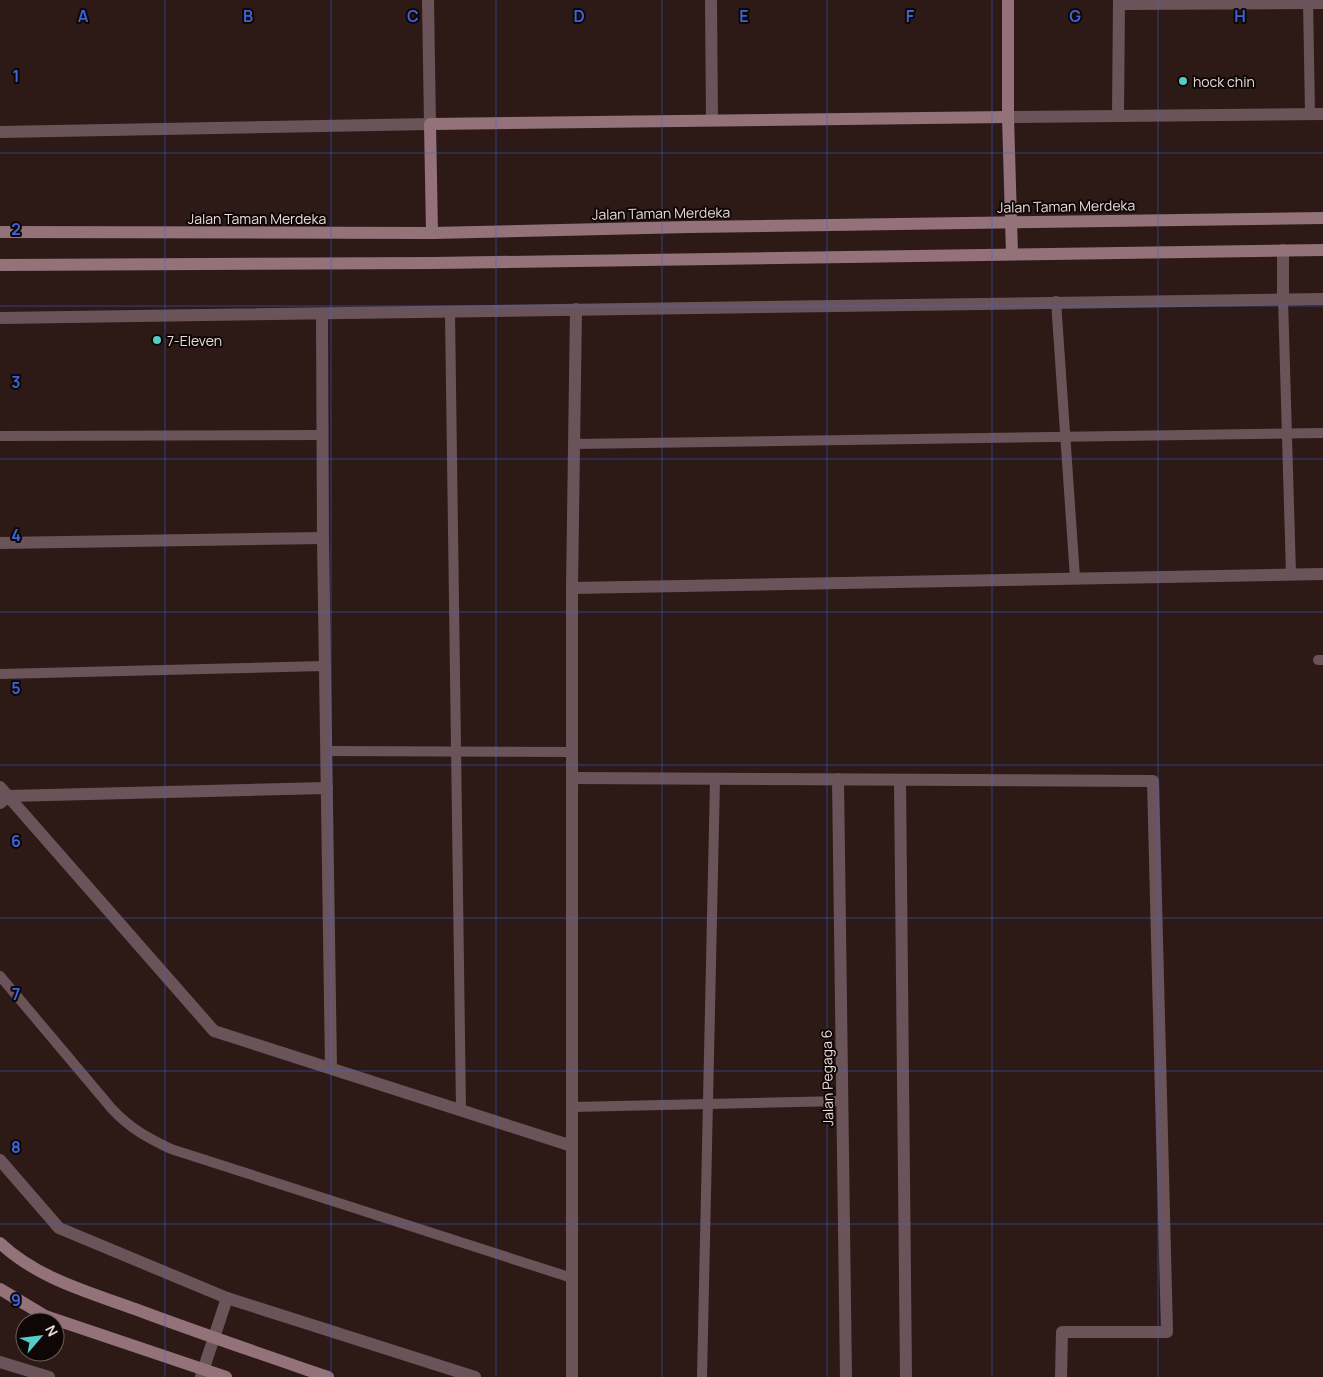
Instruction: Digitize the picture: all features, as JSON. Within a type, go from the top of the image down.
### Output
[{"type":"main road","points":[[1008,0],[1008,117],[1012,254]]},
{"type":"main road","points":[[432,233],[430,124],[1008,117]]},
{"type":"main road","name":"Jalan Taman Merdeka","points":[[0,232],[432,233],[1323,218]]},
{"type":"main road","points":[[0,265],[433,263],[1323,250]]},
{"type":"main road","points":[[0,1242],[12,1254],[38,1272],[215,1339],[328,1377]]},
{"type":"main road","points":[[0,1289],[45,1316],[203,1373],[226,1377]]},
{"type":"street","points":[[0,132],[430,124],[428,0]]},
{"type":"street","points":[[711,0],[712,120]]},
{"type":"street","points":[[1118,116],[1119,2]]},
{"type":"street","points":[[1008,117],[1316,114]]},
{"type":"street","points":[[1283,250],[1283,299]]},
{"type":"street","points":[[0,318],[1056,301],[1323,299]]},
{"type":"street","points":[[572,1377],[572,588],[576,310]]},
{"type":"street","points":[[322,314],[324,666],[331,1068]]},
{"type":"street","points":[[0,543],[323,538]]},
{"type":"street","points":[[572,588],[1323,574]]},
{"type":"street","points":[[572,778],[1153,780],[1167,1332],[1062,1332],[1062,1377]]},
{"type":"street","name":"Jalan Pegaga 6","points":[[838,780],[846,1377]]},
{"type":"street","points":[[900,780],[906,1377]]},
{"type":"street","points":[[3,795],[327,788]]},
{"type":"street","points":[[3,795],[214,1030],[572,1146]]},
{"type":"street","points":[[0,1160],[59,1228],[228,1298],[475,1377]]},
{"type":"street","points":[[203,1373],[228,1298]]},
{"type":"street","points":[[0,1362],[49,1377]]},
{"type":"lane","points":[[1119,2],[1308,2],[1323,4]]},
{"type":"lane","points":[[1308,2],[1316,114]]},
{"type":"lane","points":[[1283,299],[1291,574]]},
{"type":"lane","points":[[1056,301],[1075,578]]},
{"type":"lane","points":[[450,312],[461,1110]]},
{"type":"lane","points":[[574,444],[1323,433]]},
{"type":"lane","points":[[0,436],[322,434]]},
{"type":"lane","points":[[0,674],[324,666]]},
{"type":"lane","points":[[326,751],[572,752]]},
{"type":"lane","points":[[702,1377],[715,779]]},
{"type":"lane","points":[[0,976],[112,1109],[130,1128],[148,1138],[172,1149],[572,1278]]},
{"type":"lane","points":[[572,1107],[842,1100]]},
{"type":"place","name":"hock chin","points":[[1183,81]]},
{"type":"place","name":"7-Eleven","points":[[157,340]]}]
